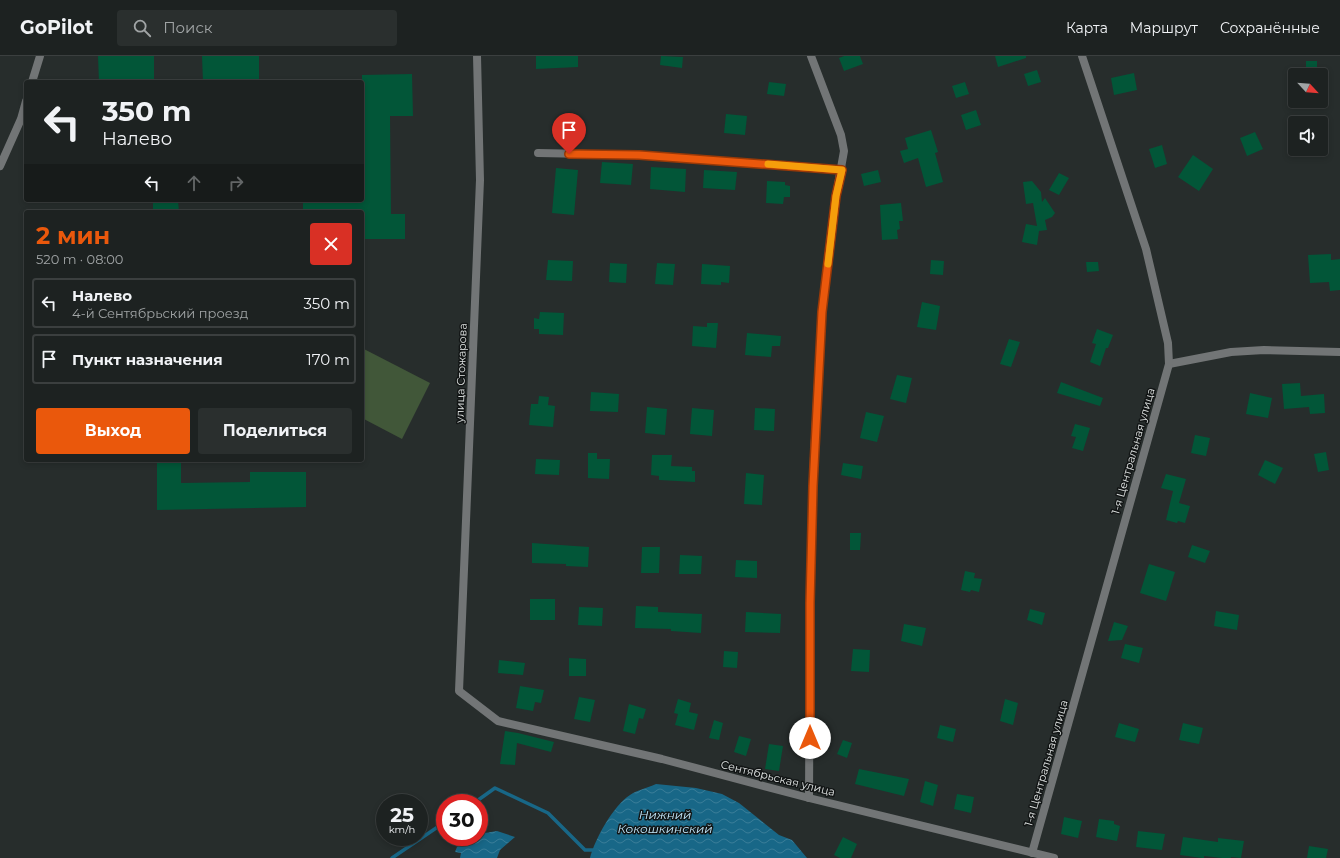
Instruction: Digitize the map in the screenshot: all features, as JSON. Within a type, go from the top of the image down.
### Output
[{"type":"street","points":[[33,80],[40,56]]},
{"type":"street","name":"улица Стожарова","points":[[477,56],[480,180],[459,691],[498,721]]},
{"type":"street","points":[[810,798],[810,603],[814,456],[822,312],[836,196],[844,157],[843,144],[811,56]]},
{"type":"street","name":"1-я Центральная улица","points":[[1032,853],[1169,364],[1168,343],[1146,249],[1082,56]]},
{"type":"street","points":[[0,166],[21,119],[24,108]]},
{"type":"street","points":[[538,153],[639,155],[842,170]]},
{"type":"street","points":[[1169,364],[1231,352],[1264,350],[1340,352]]},
{"type":"street","name":"Сентябрьская улица","points":[[498,721],[662,759],[810,798],[1054,858]]},
{"type":"green space","points":[[364,349],[430,383],[402,439],[364,419]]},
{"type":"water","name":"Нижний Кокошкинский","points":[[656,784],[696,788],[722,794],[739,803],[779,835],[792,840],[807,858],[590,858],[600,833],[617,807],[633,793]]},
{"type":"water","points":[[497,831],[515,837],[500,850],[497,858],[460,858],[461,853],[455,852],[458,846],[488,846],[488,832]]},
{"type":"building","points":[[98,56],[154,56],[154,80],[99,80]]},
{"type":"building","points":[[202,56],[259,56],[259,80],[203,80]]},
{"type":"building","points":[[536,56],[578,56],[578,67],[536,69]]},
{"type":"building","points":[[661,56],[683,57],[682,68],[660,65]]},
{"type":"building","points":[[844,56],[860,56],[863,64],[844,71],[839,58]]},
{"type":"building","points":[[995,56],[1026,56],[1026,58],[998,67]]},
{"type":"building","points":[[1306,61],[1317,61],[1317,68],[1306,68]]},
{"type":"building","points":[[1037,70],[1041,82],[1028,86],[1024,74]]},
{"type":"building","points":[[1134,73],[1137,90],[1114,95],[1111,78]]},
{"type":"building","points":[[412,74],[413,116],[390,116],[391,214],[405,214],[405,239],[364,239],[364,210],[303,210],[303,202],[364,202],[364,80],[362,80],[362,75]]},
{"type":"building","points":[[769,82],[786,84],[784,96],[767,94]]},
{"type":"building","points":[[965,82],[969,94],[956,98],[952,86]]},
{"type":"building","points":[[976,110],[981,125],[966,130],[961,115]]},
{"type":"building","points":[[726,114],[747,116],[745,135],[724,133]]},
{"type":"building","points":[[931,130],[938,152],[935,153],[943,182],[926,187],[918,158],[904,163],[900,151],[908,149],[905,138]]},
{"type":"building","points":[[1255,132],[1263,149],[1247,156],[1240,138]]},
{"type":"building","points":[[1162,145],[1167,164],[1155,168],[1149,149]]},
{"type":"building","points":[[1193,155],[1213,169],[1199,191],[1178,177]]},
{"type":"building","points":[[602,162],[633,164],[631,185],[600,183]]},
{"type":"building","points":[[651,167],[686,169],[685,192],[650,189]]},
{"type":"building","points":[[556,168],[578,170],[574,215],[552,213]]},
{"type":"building","points":[[704,170],[737,172],[735,190],[703,188]]},
{"type":"building","points":[[878,170],[881,182],[864,186],[861,174]]},
{"type":"building","points":[[1059,173],[1069,178],[1059,195],[1049,190]]},
{"type":"building","points":[[767,181],[785,182],[785,185],[790,186],[790,197],[784,197],[783,204],[766,203]]},
{"type":"building","points":[[1032,181],[1041,192],[1042,202],[1045,198],[1055,213],[1052,217],[1045,220],[1047,230],[1039,231],[1037,245],[1022,242],[1026,224],[1037,226],[1033,203],[1026,204],[1023,182]]},
{"type":"building","points":[[153,202],[178,202],[179,210],[153,210]]},
{"type":"building","points":[[901,203],[903,221],[899,221],[900,229],[897,230],[898,239],[882,240],[880,205]]},
{"type":"building","points":[[1331,254],[1331,260],[1340,259],[1340,290],[1330,291],[1329,282],[1310,283],[1308,255]]},
{"type":"building","points":[[548,260],[573,261],[572,281],[546,280]]},
{"type":"building","points":[[931,260],[944,261],[943,275],[930,274]]},
{"type":"building","points":[[1086,262],[1098,262],[1099,271],[1087,272]]},
{"type":"building","points":[[610,263],[627,264],[626,283],[609,282]]},
{"type":"building","points":[[657,263],[675,264],[673,285],[655,284]]},
{"type":"building","points":[[702,264],[730,266],[729,283],[721,282],[721,285],[701,284]]},
{"type":"building","points":[[922,302],[940,306],[936,330],[917,327]]},
{"type":"building","points":[[540,312],[564,313],[563,335],[539,334],[539,329],[534,329],[534,318],[539,319]]},
{"type":"building","points":[[707,323],[718,323],[716,348],[692,346],[693,326],[707,327]]},
{"type":"building","points":[[1097,329],[1113,335],[1108,348],[1106,348],[1100,366],[1090,362],[1096,344],[1092,343]]},
{"type":"building","points":[[747,333],[781,336],[780,346],[772,346],[771,357],[745,355]]},
{"type":"building","points":[[1009,339],[1020,342],[1011,367],[1000,364]]},
{"type":"building","points":[[897,375],[912,378],[906,403],[890,399]]},
{"type":"building","points":[[1061,382],[1103,398],[1100,406],[1057,393]]},
{"type":"building","points":[[1300,383],[1301,396],[1324,394],[1325,413],[1310,414],[1309,407],[1284,409],[1282,384]]},
{"type":"building","points":[[591,392],[619,394],[618,412],[590,411]]},
{"type":"building","points":[[1250,393],[1272,398],[1268,418],[1246,414]]},
{"type":"building","points":[[539,396],[549,397],[548,405],[555,406],[553,427],[529,425],[531,404],[538,404]]},
{"type":"building","points":[[647,407],[667,409],[665,435],[645,433]]},
{"type":"building","points":[[692,408],[714,410],[712,436],[690,434]]},
{"type":"building","points":[[755,408],[775,409],[774,431],[754,430]]},
{"type":"building","points":[[866,412],[884,416],[877,442],[860,438]]},
{"type":"building","points":[[1075,424],[1090,428],[1083,451],[1072,448],[1076,437],[1071,436]]},
{"type":"building","points":[[1195,435],[1210,438],[1206,456],[1191,453]]},
{"type":"building","points":[[1326,452],[1329,470],[1318,472],[1314,454]]},
{"type":"building","points":[[588,453],[597,453],[597,459],[610,459],[609,479],[588,478]]},
{"type":"building","points":[[652,455],[672,455],[671,466],[692,467],[692,471],[695,471],[695,482],[659,480],[659,476],[651,475]]},
{"type":"building","points":[[536,459],[560,460],[559,475],[535,474]]},
{"type":"building","points":[[1265,460],[1283,468],[1275,484],[1258,475]]},
{"type":"building","points":[[157,462],[181,462],[181,483],[250,482],[250,472],[306,472],[306,507],[157,510]]},
{"type":"building","points":[[843,463],[863,466],[861,479],[841,475]]},
{"type":"building","points":[[746,473],[764,475],[762,505],[744,504]]},
{"type":"building","points":[[1166,474],[1186,479],[1179,503],[1190,506],[1185,523],[1178,521],[1177,523],[1166,520],[1173,491],[1161,488]]},
{"type":"building","points":[[850,533],[861,533],[860,550],[850,550]]},
{"type":"building","points":[[532,543],[589,547],[588,567],[566,566],[566,564],[532,563]]},
{"type":"building","points":[[1192,545],[1210,551],[1205,563],[1188,557]]},
{"type":"building","points":[[642,547],[660,547],[659,573],[641,573]]},
{"type":"building","points":[[680,555],[702,556],[701,574],[679,574]]},
{"type":"building","points":[[736,560],[757,561],[757,578],[735,577]]},
{"type":"building","points":[[1149,564],[1175,572],[1166,601],[1140,593]]},
{"type":"building","points":[[965,571],[975,573],[974,578],[982,579],[979,592],[961,590]]},
{"type":"building","points":[[530,599],[555,599],[555,620],[530,620]]},
{"type":"building","points":[[636,606],[658,607],[658,612],[702,614],[701,633],[671,631],[671,629],[635,628]]},
{"type":"building","points":[[579,607],[603,608],[602,626],[578,625]]},
{"type":"building","points":[[1030,609],[1045,613],[1042,625],[1027,620]]},
{"type":"building","points":[[1216,611],[1239,615],[1237,630],[1214,626]]},
{"type":"building","points":[[746,612],[781,614],[780,633],[745,632]]},
{"type":"building","points":[[1114,622],[1128,626],[1122,640],[1108,641]]},
{"type":"building","points":[[904,624],[926,628],[922,646],[901,641]]},
{"type":"building","points":[[1125,644],[1143,648],[1139,663],[1121,658]]},
{"type":"building","points":[[853,649],[870,650],[869,672],[851,671]]},
{"type":"building","points":[[724,651],[738,652],[737,668],[723,667]]},
{"type":"building","points":[[569,658],[586,659],[586,676],[569,676]]},
{"type":"building","points":[[499,660],[525,663],[523,675],[498,673]]},
{"type":"building","points":[[520,686],[544,690],[541,703],[535,702],[533,711],[516,708]]},
{"type":"building","points":[[579,697],[595,700],[590,722],[574,719]]},
{"type":"building","points":[[678,699],[691,703],[689,712],[698,714],[694,730],[675,725],[678,714],[674,713]]},
{"type":"building","points":[[1005,699],[1018,703],[1013,725],[1000,721]]},
{"type":"building","points":[[629,704],[646,709],[643,719],[639,718],[635,734],[623,731]]},
{"type":"building","points":[[714,720],[723,723],[719,740],[709,738]]},
{"type":"building","points":[[1119,723],[1139,729],[1135,742],[1115,737]]},
{"type":"building","points":[[1183,723],[1203,728],[1199,744],[1179,740]]},
{"type":"building","points":[[940,725],[956,729],[953,742],[937,738]]},
{"type":"building","points":[[505,731],[554,742],[551,752],[517,743],[515,765],[500,764]]},
{"type":"building","points":[[739,736],[751,739],[746,756],[734,752]]},
{"type":"building","points":[[843,740],[852,743],[847,758],[837,754]]},
{"type":"building","points":[[769,744],[783,746],[779,771],[765,769]]},
{"type":"building","points":[[859,769],[909,779],[904,796],[855,784]]},
{"type":"building","points":[[925,781],[938,785],[933,806],[920,802]]},
{"type":"building","points":[[957,794],[974,797],[971,813],[954,809]]},
{"type":"building","points":[[1064,817],[1082,821],[1078,838],[1061,834]]},
{"type":"building","points":[[1099,819],[1114,821],[1114,824],[1120,826],[1117,841],[1096,837]]},
{"type":"building","points":[[1138,831],[1165,834],[1162,850],[1136,847]]},
{"type":"building","points":[[843,837],[857,844],[851,858],[840,858],[834,855]]},
{"type":"building","points":[[1183,837],[1218,842],[1218,838],[1244,841],[1241,858],[1204,856],[1204,858],[1202,858],[1180,855]]},
{"type":"building","points":[[1309,846],[1328,849],[1326,858],[1307,858]]},
{"type":"waterway","points":[[487,794],[495,788],[548,813],[585,850],[597,850]]},
{"type":"waterway","points":[[392,858],[436,828]]},
{"type":"slow traffic","points":[[768,164],[842,170],[836,196],[828,264]]},
{"type":"route","points":[[569,154],[639,155],[842,170],[836,196],[822,312],[813,486],[810,603],[810,738]]}]
